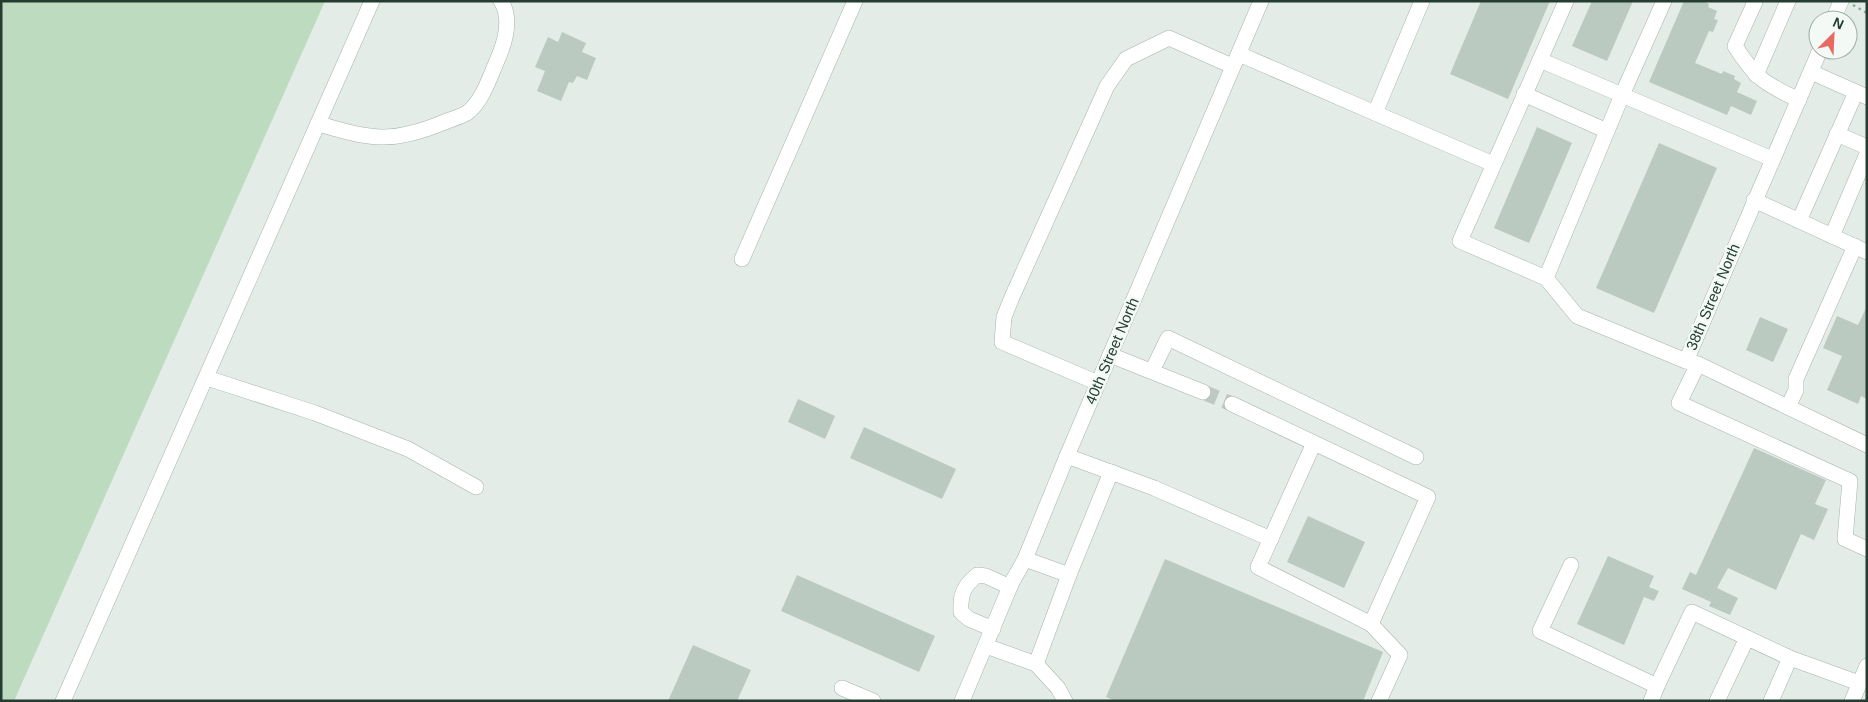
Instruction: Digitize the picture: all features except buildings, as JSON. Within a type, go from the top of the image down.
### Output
[{"type":"street","points":[[64,701],[372,1]]},
{"type":"street","points":[[319,124],[364,137],[395,138],[435,126],[467,112],[484,90],[500,54],[506,30],[506,9],[501,1]]},
{"type":"street","points":[[742,259],[855,1]]},
{"type":"street","name":"40th Street North","points":[[962,701],[1010,587],[1025,559],[1261,1]]},
{"type":"street","points":[[1375,113],[1422,1]]},
{"type":"street","points":[[1566,1],[1492,164],[1460,241],[1546,278],[1577,316],[1692,363],[1680,403],[1850,481],[1845,539],[1867,549]]},
{"type":"street","points":[[1546,278],[1622,95],[1664,1]]},
{"type":"street","points":[[1756,75],[1788,1]]},
{"type":"street","points":[[1754,2],[1735,46],[1748,68],[1766,84],[1798,100]]},
{"type":"street","points":[[1098,383],[1002,342],[1004,317],[1107,86],[1126,59],[1169,38],[1236,60],[1375,113],[1492,164]]},
{"type":"street","points":[[1540,60],[1772,160]]},
{"type":"street","name":"38th Street North","points":[[1816,60],[1754,200],[1692,363],[1867,445]]},
{"type":"street","points":[[1799,221],[1837,134],[1861,94],[1811,72]]},
{"type":"street","points":[[1524,94],[1607,131]]},
{"type":"street","points":[[1837,134],[1867,146]]},
{"type":"street","points":[[1832,236],[1867,154]]},
{"type":"street","points":[[1754,200],[1861,249],[1796,380],[1796,390],[1788,407]]},
{"type":"street","points":[[1152,371],[1168,338],[1416,458]]},
{"type":"street","points":[[1110,355],[1202,392]]},
{"type":"street","points":[[207,378],[315,412],[408,449],[476,487]]},
{"type":"street","points":[[1232,404],[1428,497],[1371,624]]},
{"type":"street","points":[[1314,443],[1258,567],[1371,624],[1400,655],[1379,701]]},
{"type":"street","points":[[1067,456],[1154,488],[1271,539]]},
{"type":"street","points":[[1036,664],[1068,575],[1111,472]]},
{"type":"street","points":[[1025,559],[1068,575]]},
{"type":"street","points":[[1571,565],[1540,631],[1658,686]]},
{"type":"street","points":[[993,629],[969,619],[960,612],[960,598],[965,586],[976,575],[986,576],[1010,587]]},
{"type":"street","points":[[1650,701],[1692,612],[1790,658],[1859,683]]},
{"type":"street","points":[[1717,701],[1746,638]]},
{"type":"street","points":[[986,646],[1036,664],[1058,688],[1065,701]]},
{"type":"street","points":[[1771,701],[1790,658]]},
{"type":"street","points":[[1852,701],[1867,666]]},
{"type":"street","points":[[842,688],[873,701]]},
{"type":"path","points":[[1848,1],[1867,13]]},
{"type":"green space","points":[[1,1],[325,1],[14,701],[1,701]]},
{"type":"tunnel","points":[[1203,392],[1232,404]]}]
